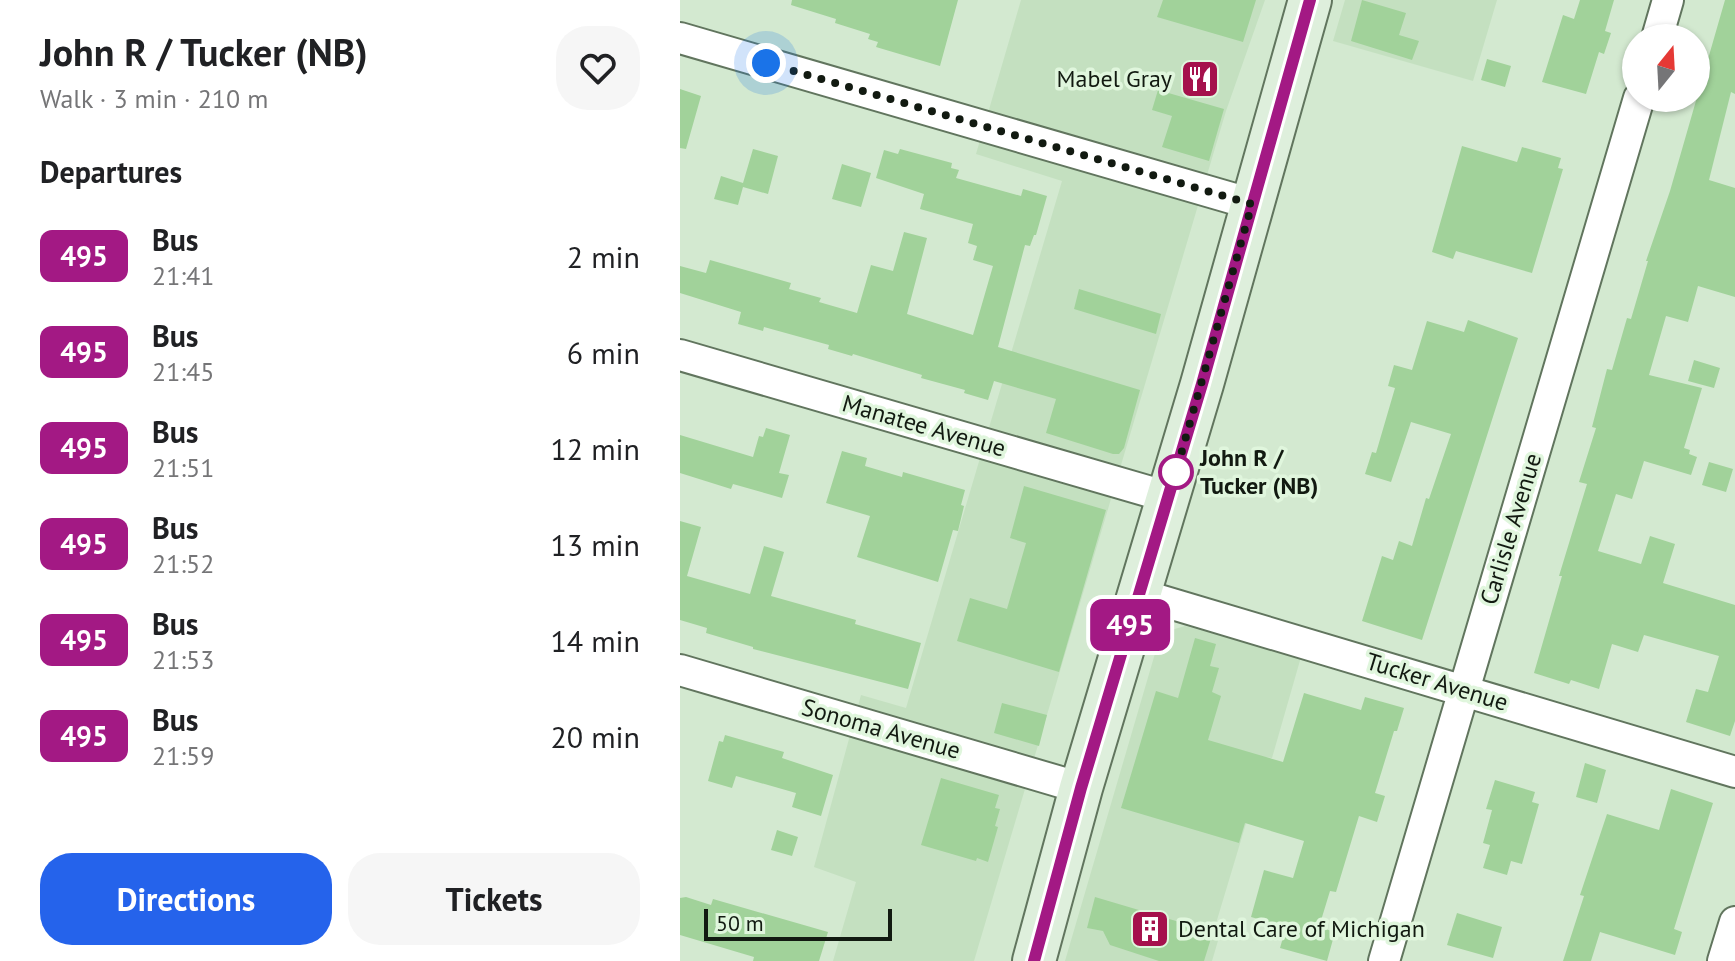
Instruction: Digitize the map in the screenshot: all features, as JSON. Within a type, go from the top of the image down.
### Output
[{"type":"main road","points":[[1034,961],[1081,788],[1310,0]]},
{"type":"street","points":[[1661,24],[1668,0]]},
{"type":"street","points":[[680,38],[1252,204]]},
{"type":"street","name":"Carlisle Avenue","points":[[1384,961],[1635,112]]},
{"type":"street","name":"Manatee Avenue","points":[[680,355],[1168,497]]},
{"type":"street","name":"Tucker Avenue","points":[[1139,594],[1735,772]]},
{"type":"street","name":"Sonoma Avenue","points":[[680,670],[1081,788]]},
{"type":"street","points":[[1723,961],[1735,922]]},
{"type":"shaded area","points":[[1021,0],[1265,0],[1226,111],[974,961],[833,961],[856,882],[814,867],[861,695],[906,708],[1062,181],[976,154]]},
{"type":"shaded area","points":[[1345,0],[1497,0],[1473,81],[1333,41]]},
{"type":"shaded area","points":[[1185,626],[1301,657],[1272,758],[1266,757],[1214,930],[1220,934],[1212,961],[1065,961],[1161,633]]},
{"type":"building","points":[[792,0],[958,0],[940,66],[876,47],[878,42],[868,39],[870,34],[791,5]]},
{"type":"building","points":[[1163,0],[1256,0],[1243,42],[1157,17]]},
{"type":"building","points":[[1362,0],[1406,13],[1399,35],[1419,41],[1412,60],[1351,41]]},
{"type":"building","points":[[1580,0],[1614,0],[1605,31],[1611,33],[1604,54],[1599,52],[1586,94],[1542,82],[1563,15],[1574,19]]},
{"type":"building","points":[[1725,0],[1735,0],[1735,94],[1731,92],[1709,180],[1735,188],[1735,297],[1698,286],[1688,322],[1666,316],[1649,375],[1702,388],[1684,448],[1697,457],[1691,475],[1644,461],[1632,499],[1616,494],[1598,551],[1641,564],[1650,536],[1675,544],[1663,583],[1735,605],[1735,721],[1730,736],[1686,722],[1696,689],[1708,692],[1719,656],[1644,635],[1638,652],[1612,644],[1599,689],[1534,673],[1587,484],[1579,482],[1596,428],[1592,427],[1607,369],[1612,370],[1627,318],[1631,319],[1693,112],[1710,112],[1710,52]]},
{"type":"building","points":[[1487,59],[1511,66],[1505,87],[1481,80]]},
{"type":"building","points":[[680,89],[701,96],[686,149],[680,148]]},
{"type":"building","points":[[1158,90],[1224,109],[1209,161],[1162,147],[1172,116],[1152,110]]},
{"type":"building","points":[[1462,146],[1517,162],[1522,147],[1561,158],[1558,168],[1563,169],[1532,273],[1456,251],[1453,259],[1432,252]]},
{"type":"building","points":[[753,149],[778,156],[768,194],[743,187],[738,205],[714,199],[721,176],[743,183]]},
{"type":"building","points":[[900,149],[952,163],[951,168],[959,170],[956,178],[1021,196],[1023,189],[1047,196],[1036,235],[1030,246],[1025,245],[998,347],[1140,390],[1124,448],[1119,454],[1046,433],[1056,399],[994,381],[988,400],[921,378],[922,375],[828,349],[829,345],[764,327],[763,331],[738,324],[741,312],[680,293],[680,266],[706,273],[710,260],[791,283],[789,289],[857,313],[871,265],[893,271],[904,232],[927,238],[907,314],[973,335],[993,266],[973,260],[977,246],[968,243],[973,224],[920,209],[924,194],[876,178],[884,150],[898,154]]},
{"type":"building","points":[[842,164],[871,173],[861,207],[832,199]]},
{"type":"building","points":[[1079,289],[1161,314],[1156,334],[1074,309]]},
{"type":"building","points":[[1468,320],[1518,338],[1422,640],[1362,621],[1382,556],[1393,560],[1399,541],[1412,546],[1426,498],[1429,499],[1451,434],[1411,422],[1391,482],[1365,474],[1372,452],[1376,453],[1395,388],[1388,386],[1394,365],[1412,370],[1427,321],[1464,332]]},
{"type":"building","points":[[1694,360],[1720,368],[1714,388],[1688,381]]},
{"type":"building","points":[[766,428],[790,435],[779,473],[789,475],[782,498],[733,484],[731,489],[680,473],[680,435],[753,457],[759,436],[763,437]]},
{"type":"building","points":[[842,451],[867,458],[865,466],[902,477],[903,472],[965,490],[958,531],[953,530],[938,582],[857,557],[870,516],[826,503]]},
{"type":"building","points":[[1709,462],[1733,469],[1726,492],[1702,485]]},
{"type":"building","points":[[1024,486],[1106,510],[1059,672],[957,641],[970,598],[1007,609],[1026,543],[1010,538]]},
{"type":"building","points":[[680,521],[701,527],[687,576],[750,594],[764,546],[784,552],[771,596],[856,620],[855,624],[921,643],[908,689],[753,649],[706,633],[707,628],[680,620]]},
{"type":"building","points":[[1195,638],[1216,644],[1210,666],[1219,668],[1212,692],[1221,696],[1208,740],[1283,762],[1304,693],[1361,710],[1365,697],[1404,708],[1375,793],[1385,796],[1377,822],[1359,816],[1336,892],[1330,891],[1319,927],[1335,932],[1327,961],[1280,948],[1286,927],[1251,917],[1264,870],[1293,878],[1304,841],[1245,823],[1239,843],[1121,808],[1156,691],[1178,698]]},
{"type":"building","points":[[1002,703],[1047,715],[1039,746],[994,733]]},
{"type":"building","points":[[725,735],[784,752],[782,758],[833,775],[821,816],[792,807],[796,793],[736,776],[732,788],[708,781],[719,741],[723,742]]},
{"type":"building","points":[[1585,763],[1606,770],[1597,803],[1576,797]]},
{"type":"building","points":[[941,778],[999,795],[995,808],[1000,809],[995,826],[998,827],[988,862],[921,845]]},
{"type":"building","points":[[1495,780],[1535,792],[1532,802],[1539,804],[1522,864],[1511,861],[1507,875],[1483,868],[1490,845],[1483,843],[1492,810],[1486,809]]},
{"type":"building","points":[[1671,789],[1713,803],[1674,929],[1682,932],[1675,955],[1600,932],[1591,961],[1563,961],[1584,896],[1580,895],[1607,814],[1659,830]]},
{"type":"building","points":[[777,830],[798,837],[792,856],[771,850]]},
{"type":"building","name":"Dental Care of Michigan","points":[[1095,897],[1213,932],[1204,961],[1159,961],[1110,945],[1103,931],[1087,928]]},
{"type":"building","points":[[680,898],[711,905],[713,899],[828,932],[819,961],[753,961],[754,957],[680,935]]},
{"type":"building","points":[[1457,913],[1502,927],[1493,958],[1447,945]]},
{"type":"bus line","name":"495","points":[[1034,961],[1081,788],[1202,384],[1310,0]]},
{"type":"place","name":"Mabel Gray","points":[[1200,79]]},
{"type":"place","name":"John R / Tucker (NB)","points":[[1176,472]]},
{"type":"place","name":"Dental Care of Michigan","points":[[1150,929]]},
{"type":"route","points":[[766,63],[1252,204],[1176,472]]}]
